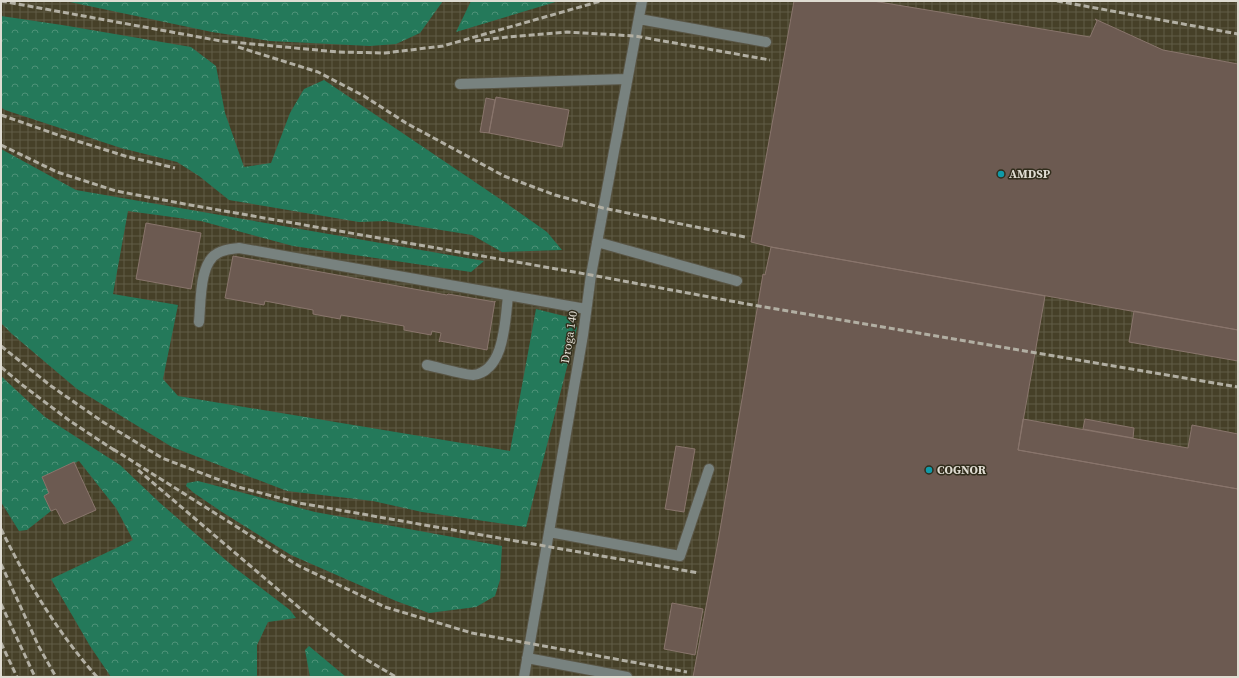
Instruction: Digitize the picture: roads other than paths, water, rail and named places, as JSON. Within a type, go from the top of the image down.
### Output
[{"type":"lane","name":"Droga 140","points":[[524,677],[597,242],[642,1]]},
{"type":"lane","points":[[639,19],[766,42]]},
{"type":"lane","points":[[460,84],[627,79]]},
{"type":"lane","points":[[597,242],[737,281]]},
{"type":"lane","points":[[199,322],[204,271],[209,261],[217,253],[239,248],[586,309]]},
{"type":"lane","points":[[427,365],[472,375],[482,372],[490,366],[496,359],[500,349],[508,296]]},
{"type":"lane","points":[[549,532],[680,556],[709,469]]},
{"type":"lane","points":[[527,658],[627,677]]},
{"type":"railway","points":[[1,1],[221,41],[338,52],[385,53],[443,46],[601,1]]},
{"type":"railway","points":[[1057,1],[1238,34]]},
{"type":"railway","points":[[475,41],[567,32],[635,36],[770,60]]},
{"type":"railway","points":[[238,47],[318,72],[364,96],[406,123],[504,176],[555,195],[603,208],[745,237]]},
{"type":"railway","points":[[1,115],[125,156],[175,168]]},
{"type":"railway","points":[[1,145],[57,172],[116,191],[747,304],[1238,387]]},
{"type":"railway","points":[[1,346],[51,386],[103,422],[162,458],[238,487],[299,503],[699,573]]},
{"type":"railway","points":[[1,367],[70,421],[117,452]]},
{"type":"railway","points":[[113,449],[299,566],[385,607],[472,633],[687,672]]},
{"type":"railway","points":[[138,470],[316,622],[357,654],[396,677]]},
{"type":"railway","points":[[1,529],[21,568],[56,625],[97,677]]},
{"type":"railway","points":[[1,564],[39,647],[56,677]]},
{"type":"railway","points":[[1,604],[35,677]]},
{"type":"railway","points":[[1,643],[17,677]]},
{"type":"place","name":"AMDSP","points":[[1001,174]]},
{"type":"place","name":"COGNOR","points":[[929,470]]}]
